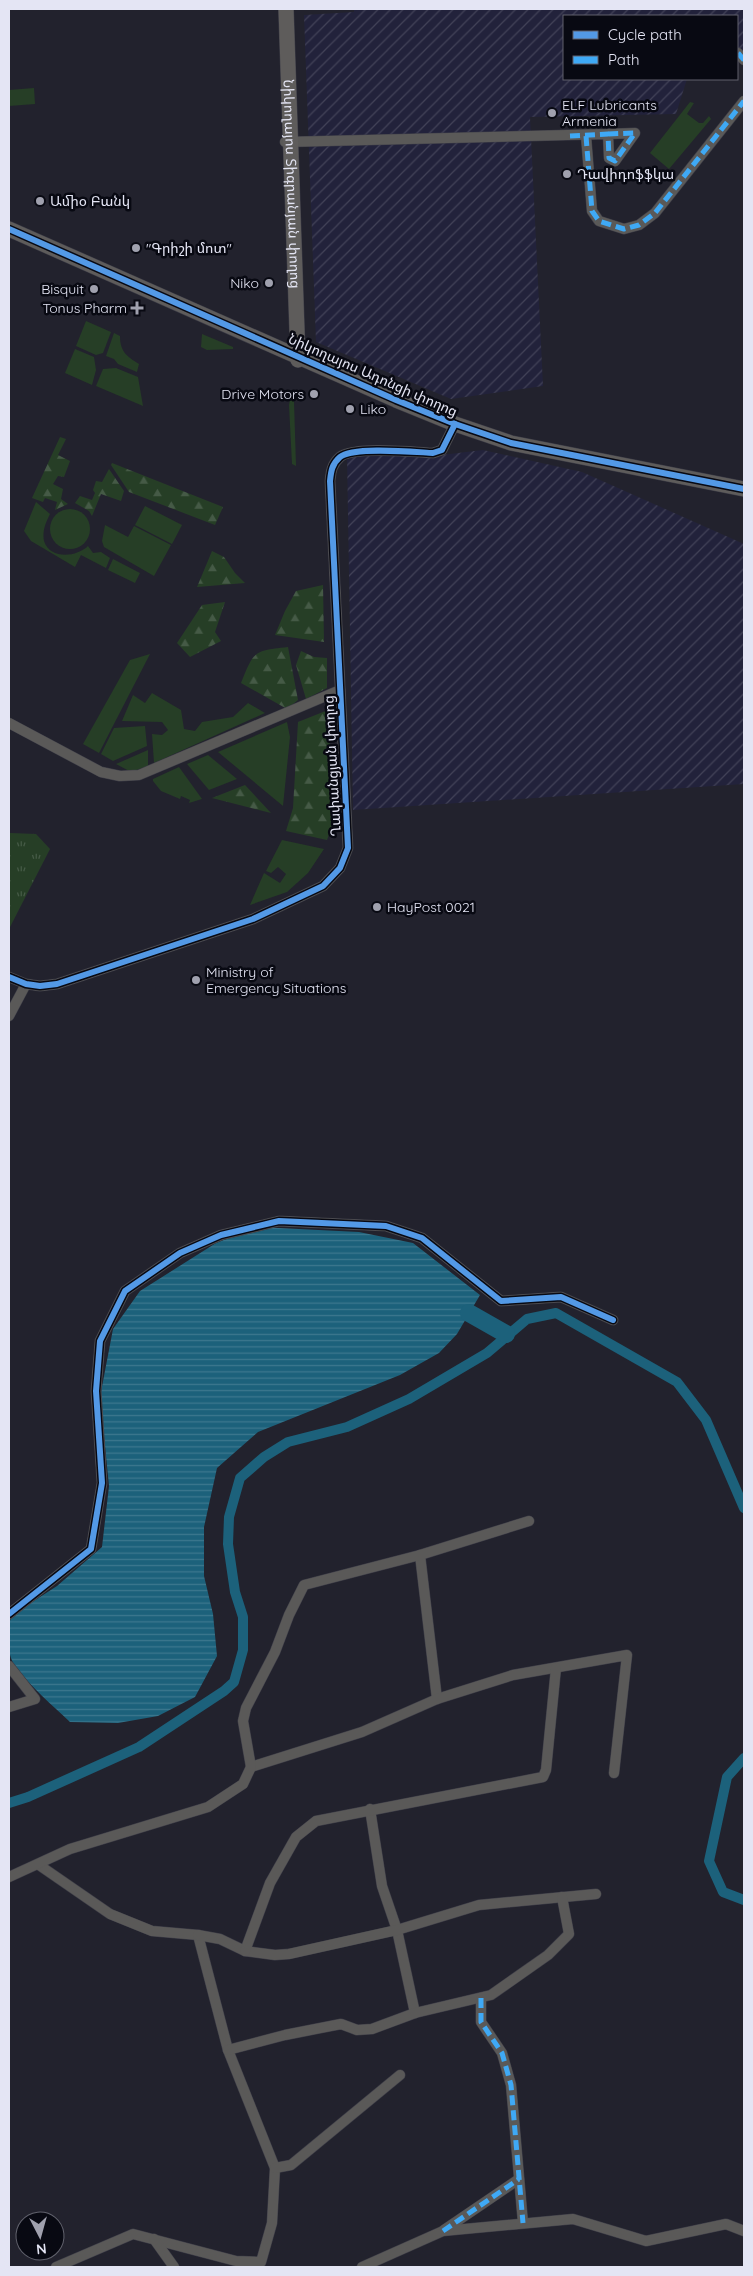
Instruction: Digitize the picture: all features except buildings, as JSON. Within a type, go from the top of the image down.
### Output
[{"type":"street","name":"Նիկողայոս Տիգրանյան փողոց","points":[[279,9],[288,142]]},
{"type":"street","name":"Նիկողայոս Տիգրանյան փողոց","points":[[286,9],[295,357]]},
{"type":"street","points":[[586,136],[592,211],[599,221],[624,229],[639,225],[654,213],[744,102]]},
{"type":"street","points":[[288,142],[608,134]]},
{"type":"street","name":"Նիկողայոս Ադոնցի փողոց","points":[[9,229],[295,357]]},
{"type":"street","name":"Նիկողայոս Ադոնցի փողոց","points":[[9,234],[509,448],[744,494]]},
{"type":"street","name":"Նիկողայոս Ադոնցի փողոց","points":[[454,426],[511,443],[744,489]]},
{"type":"street","name":"Ղափանցյան փողոց","points":[[26,984],[40,986],[72,980],[252,919],[323,886],[340,868],[348,848],[330,481],[332,466],[341,456],[354,451],[432,453],[442,450],[454,426]]},
{"type":"street","points":[[9,723],[101,772],[120,776],[139,775],[340,690]]},
{"type":"street","points":[[9,977],[26,984],[9,1016]]},
{"type":"street","points":[[9,1614],[91,1549],[102,1483],[96,1391],[100,1341],[124,1291],[180,1253],[221,1235],[279,1220],[386,1226],[422,1238],[502,1301],[561,1297],[613,1320]]},
{"type":"street","points":[[9,1877],[39,1865],[70,1849],[208,1807],[243,1784],[251,1767],[247,1755],[243,1721],[246,1708],[276,1652],[304,1585],[420,1554],[529,1521]]},
{"type":"street","points":[[420,1554],[437,1698]]},
{"type":"street","points":[[251,1767],[362,1732],[437,1698],[512,1675],[627,1655],[614,1773]]},
{"type":"street","points":[[9,1666],[35,1699],[9,1707]]},
{"type":"street","points":[[245,1951],[270,1883],[296,1837],[316,1821],[543,1777],[546,1770],[556,1668]]},
{"type":"street","points":[[370,1810],[382,1886],[397,1930],[416,2012]]},
{"type":"street","points":[[39,1865],[110,1914],[152,1931],[220,1939],[245,1951],[275,1955],[289,1954],[397,1930],[479,1905],[596,1894]]},
{"type":"street","points":[[228,2050],[285,2035],[341,2024],[357,2030],[372,2029],[416,2012],[491,1995],[548,1954],[569,1934],[562,1897]]},
{"type":"street","points":[[56,2267],[133,2234],[236,2261],[261,2264],[272,2223],[275,2168],[228,2050],[198,1935]]},
{"type":"street","points":[[481,1998],[480,2022],[502,2053],[511,2085],[523,2223]]},
{"type":"street","points":[[275,2168],[291,2165],[400,2075]]},
{"type":"street","points":[[362,2267],[442,2231],[519,2179]]},
{"type":"street","points":[[442,2231],[573,2218],[646,2241],[726,2224],[744,2230]]},
{"type":"street","points":[[154,2239],[174,2267]]},
{"type":"shaded area","points":[[354,9],[744,9],[744,51],[738,51],[738,15],[563,15],[563,80],[687,80],[676,114],[530,117],[543,386],[451,399],[316,342],[304,15],[354,12]]},
{"type":"shaded area","points":[[483,450],[582,472],[744,544],[744,784],[353,810],[347,455],[433,456]]},
{"type":"shaded area","points":[[258,1227],[359,1232],[413,1243],[480,1295],[457,1334],[439,1353],[400,1375],[258,1432],[217,1468],[204,1527],[204,1576],[213,1614],[217,1656],[195,1697],[158,1716],[118,1723],[70,1722],[35,1689],[16,1667],[10,1656],[8,1642],[9,1627],[12,1615],[57,1586],[102,1547],[109,1486],[100,1397],[113,1329],[140,1291],[216,1243]]},
{"type":"green space","points":[[34,88],[35,104],[9,106],[9,90]]},
{"type":"green space","points":[[690,102],[694,103],[687,114],[699,123],[703,123],[709,116],[711,119],[669,169],[650,153]]},
{"type":"green space","points":[[86,321],[111,332],[103,353],[96,355],[76,346]]},
{"type":"green space","points":[[114,333],[120,336],[121,346],[125,353],[139,364],[137,372],[118,364],[114,359],[106,356]]},
{"type":"green space","points":[[202,334],[233,347],[233,349],[207,350],[201,347]]},
{"type":"green space","points":[[75,349],[94,357],[96,370],[92,385],[65,373]]},
{"type":"green space","points":[[116,368],[138,377],[143,406],[96,386],[103,369]]},
{"type":"green space","points":[[291,394],[294,401],[296,466],[292,464],[289,405]]},
{"type":"green space","points":[[60,437],[66,439],[58,455],[70,461],[64,477],[58,476],[53,484],[63,489],[61,499],[68,504],[55,510],[57,502],[45,498],[43,502],[32,498]]},
{"type":"green space","points":[[112,463],[223,507],[215,525],[129,492],[111,465]]},
{"type":"green space","points":[[109,469],[124,491],[121,501],[101,494],[92,516],[89,511],[75,503],[80,496],[92,500],[96,481],[102,482]]},
{"type":"green space","points":[[36,502],[50,514],[44,534],[44,541],[47,547],[58,554],[64,555],[77,553],[88,546],[93,553],[101,552],[110,558],[106,568],[81,555],[75,567],[31,541],[24,531]]},
{"type":"green space","points":[[145,506],[182,525],[172,544],[135,525]]},
{"type":"green space","points":[[66,509],[74,509],[81,512],[87,518],[90,529],[87,540],[81,546],[74,549],[66,549],[59,546],[53,540],[50,533],[50,525],[53,518],[59,512]]},
{"type":"green space","points":[[105,525],[128,537],[134,526],[171,545],[154,576],[104,547],[102,541]]},
{"type":"green space","points":[[212,551],[224,557],[245,583],[197,587]]},
{"type":"green space","points":[[113,559],[140,573],[135,583],[108,570]]},
{"type":"green space","points":[[323,585],[324,642],[275,635],[296,591]]},
{"type":"green space","points":[[225,602],[215,632],[221,641],[190,657],[177,643],[202,605]]},
{"type":"green space","points":[[288,647],[298,700],[287,709],[241,683],[249,664],[256,654]]},
{"type":"green space","points":[[301,651],[314,657],[327,658],[327,688],[306,699],[296,665]]},
{"type":"green space","points":[[150,654],[99,753],[83,744],[130,660]]},
{"type":"green space","points":[[152,693],[181,710],[184,729],[195,731],[202,722],[233,717],[248,703],[265,713],[154,763],[152,734],[162,735],[168,730],[162,722],[122,721],[133,695],[145,703]]},
{"type":"green space","points":[[328,710],[334,820],[327,840],[286,831],[293,808],[298,722]]},
{"type":"green space","points":[[287,722],[290,737],[283,806],[218,752]]},
{"type":"green space","points":[[145,726],[147,746],[113,761],[101,754],[114,728]]},
{"type":"green space","points":[[148,750],[148,766],[131,772],[116,764]]},
{"type":"green space","points":[[208,755],[237,779],[209,790],[187,764]]},
{"type":"green space","points":[[179,767],[202,799],[189,803],[190,800],[181,796],[180,799],[161,791],[153,781],[153,779]]},
{"type":"green space","points":[[245,785],[271,813],[212,798]]},
{"type":"green space","points":[[10,833],[36,834],[50,849],[9,929]]},
{"type":"green space","points":[[282,840],[324,849],[308,873],[287,892],[250,905],[264,873],[280,883],[286,874],[278,867],[271,873],[266,871]]},
{"type":"waterway","points":[[469,1313],[506,1334]]},
{"type":"waterway","points":[[9,1803],[28,1797],[139,1747],[224,1691],[234,1682],[243,1650],[243,1617],[235,1592],[228,1544],[229,1517],[240,1478],[264,1457],[288,1442],[347,1427],[409,1399],[487,1353],[527,1319],[556,1313],[677,1382],[706,1420],[744,1508]]},
{"type":"waterway","points":[[744,1758],[727,1777],[709,1861],[723,1892],[744,1900]]},
{"type":"marked path","points":[[738,53],[744,60]]},
{"type":"marked path","points":[[586,136],[592,211],[599,221],[624,229],[639,225],[655,213],[744,101]]},
{"type":"marked path","points":[[570,136],[608,134],[609,158],[615,161],[635,133],[608,134]]},
{"type":"marked path","points":[[481,1998],[481,2022],[502,2053],[511,2085],[523,2223]]},
{"type":"marked path","points":[[443,2231],[519,2179]]},
{"type":"cycle path","points":[[9,229],[396,400],[455,424],[511,443],[744,489]]},
{"type":"cycle path","points":[[9,977],[26,984],[40,986],[57,984],[253,919],[323,886],[340,868],[348,848],[331,471],[335,462],[340,457],[357,452],[433,453],[442,450],[455,424]]},
{"type":"cycle path","points":[[9,1614],[91,1549],[102,1483],[96,1391],[100,1341],[125,1291],[180,1253],[221,1235],[279,1221],[386,1226],[422,1238],[501,1301],[561,1297],[613,1320]]},
{"type":"place","name":"ELF Lubricants Armenia","points":[[552,113]]},
{"type":"place","name":"Դավիդոֆֆկա","points":[[567,174]]},
{"type":"place","name":"Ամիօ Բանկ","points":[[40,201]]},
{"type":"place","name":"\"Գրիշի մոտ\"","points":[[136,248]]},
{"type":"place","name":"Niko","points":[[269,283]]},
{"type":"place","name":"Bisquit","points":[[94,289]]},
{"type":"place","name":"Tonus Pharm","points":[[137,308]]},
{"type":"place","name":"Drive Motors","points":[[314,394]]},
{"type":"place","name":"Liko","points":[[350,409]]},
{"type":"place","name":"HayPost 0021","points":[[377,907]]},
{"type":"place","name":"Ministry of Emergency Situations","points":[[196,980]]}]
